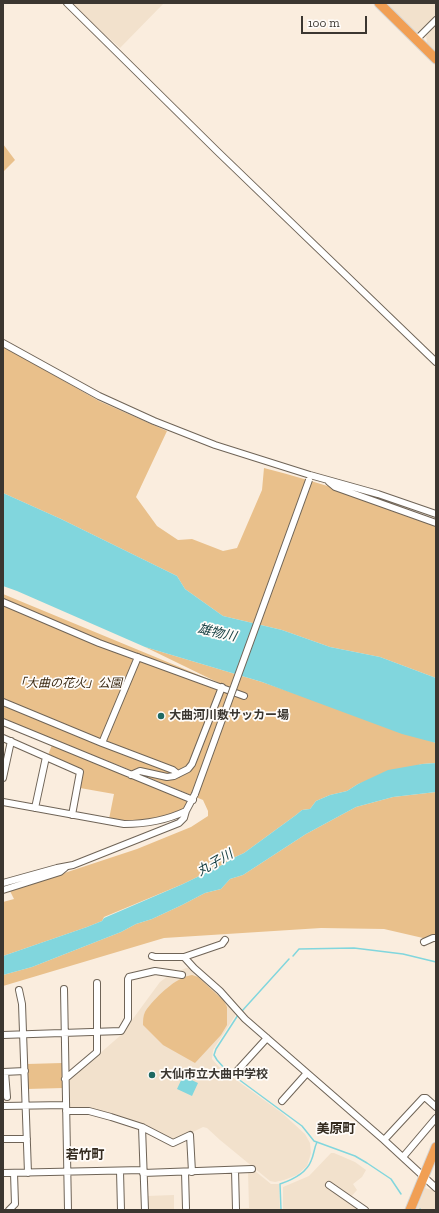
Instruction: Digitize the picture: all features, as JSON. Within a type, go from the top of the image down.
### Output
[{"type":"highway","points":[[379,3],[436,59]]},
{"type":"highway","points":[[410,1210],[436,1148]]},
{"type":"street","points":[[67,3],[217,151],[436,362]]},
{"type":"street","points":[[416,40],[436,20]]},
{"type":"street","points":[[3,343],[99,396],[154,421],[215,445],[309,477],[378,494],[436,514]]},
{"type":"street","points":[[3,883],[67,866],[112,850],[179,823],[184,818],[186,811],[194,797],[309,477]]},
{"type":"street","points":[[326,480],[335,487],[436,523]]},
{"type":"street","points":[[3,602],[99,643],[244,696]]},
{"type":"street","points":[[102,743],[138,657]]},
{"type":"street","points":[[132,775],[140,771],[167,776],[178,774],[188,769],[192,764],[222,687]]},
{"type":"street","points":[[3,702],[172,770],[178,774]]},
{"type":"street","points":[[3,722],[132,775],[194,797]]},
{"type":"street","points":[[3,738],[80,772],[72,815]]},
{"type":"street","points":[[3,778],[11,741]]},
{"type":"street","points":[[35,808],[46,757]]},
{"type":"street","points":[[3,802],[124,824],[137,824],[166,818],[186,811]]},
{"type":"street","points":[[3,890],[60,872],[67,866]]},
{"type":"street","points":[[424,942],[436,938]]},
{"type":"street","points":[[152,956],[184,957],[222,944],[225,940]]},
{"type":"street","points":[[184,957],[220,991],[246,1019],[384,1140],[436,1188]]},
{"type":"street","points":[[3,1035],[121,1031],[128,1019],[129,977],[155,972],[182,975]]},
{"type":"street","points":[[65,1079],[97,1052],[97,982]]},
{"type":"street","points":[[64,989],[68,1210]]},
{"type":"street","points":[[19,990],[22,1004],[24,1034],[28,1173]]},
{"type":"street","points":[[236,1071],[267,1038]]},
{"type":"street","points":[[7,1097],[4,1072],[25,1071]]},
{"type":"street","points":[[282,1101],[307,1073]]},
{"type":"street","points":[[384,1140],[423,1098],[426,1098],[436,1107]]},
{"type":"street","points":[[3,1106],[66,1108],[89,1111],[142,1127],[173,1143],[190,1135],[186,1208]]},
{"type":"street","points":[[403,1157],[436,1118]]},
{"type":"street","points":[[142,1127],[145,1210]]},
{"type":"street","points":[[3,1139],[27,1139]]},
{"type":"street","points":[[3,1173],[120,1171],[188,1172],[252,1169]]},
{"type":"street","points":[[235,1170],[236,1209]]},
{"type":"street","points":[[120,1171],[121,1210]]},
{"type":"street","points":[[10,1210],[14,1204],[14,1173]]},
{"type":"street","points":[[330,1185],[365,1210]]},
{"type":"shaded area","points":[[74,3],[164,3],[120,48],[72,5]]},
{"type":"shaded area","points":[[384,3],[436,3],[436,15],[416,35]]},
{"type":"shaded area","points":[[436,25],[436,52],[427,43],[426,35]]},
{"type":"shaded area","name":"大仙市立大曲中学校","points":[[186,968],[190,968],[236,1012],[235,1016],[213,1050],[212,1059],[221,1069],[282,1113],[305,1134],[310,1143],[311,1153],[307,1166],[297,1175],[275,1182],[270,1181],[207,1128],[203,1127],[175,1141],[149,1128],[68,1108],[68,1081],[121,1035],[160,982],[168,976]]},
{"type":"shaded area","points":[[331,1153],[355,1162],[366,1170],[362,1177],[353,1184],[357,1190],[349,1199],[359,1207],[359,1210],[283,1210],[283,1187],[309,1176]]},
{"type":"shaded area","points":[[248,1171],[255,1171],[271,1184],[279,1184],[280,1210],[205,1210],[249,1208]]},
{"type":"shaded area","points":[[425,1188],[436,1191],[436,1210],[416,1210]]},
{"type":"shaded area","points":[[174,1195],[174,1210],[148,1210],[147,1196]]},
{"type":"green space","points":[[3,144],[15,160],[3,172]]},
{"type":"green space","points":[[3,346],[99,401],[167,431],[136,497],[157,526],[178,540],[192,539],[223,551],[237,548],[262,490],[264,468],[394,508],[436,525],[436,678],[380,657],[330,647],[282,630],[223,616],[185,589],[177,576],[61,519],[3,493]]},
{"type":"green space","name":"「大曲の花火」公園","points":[[3,594],[223,685],[145,647],[262,682],[436,743],[436,763],[422,764],[358,784],[347,791],[330,795],[316,801],[310,809],[302,810],[244,853],[222,865],[183,884],[104,917],[102,921],[3,956],[3,902],[14,899],[10,891],[137,849],[191,827],[208,816],[208,811],[203,800],[118,765],[46,738],[3,719]]},
{"type":"green space","points":[[52,745],[186,800],[187,803],[183,809],[169,815],[143,822],[127,822],[109,819],[114,794],[80,788],[83,770],[48,755]]},
{"type":"green space","points":[[436,792],[436,941],[384,929],[321,928],[164,938],[3,986],[3,975],[32,967],[121,932],[136,924],[152,919],[205,893],[221,889],[230,879],[243,875],[306,834],[356,807],[393,797]]},
{"type":"green space","points":[[192,975],[198,977],[224,1001],[227,1007],[227,1025],[221,1035],[195,1063],[163,1045],[143,1025],[143,1017],[145,1012],[156,998],[178,980]]},
{"type":"green space","points":[[62,1063],[63,1088],[27,1089],[27,1064]]},
{"type":"water","name":"雄物川","points":[[3,493],[61,519],[177,576],[185,589],[223,616],[282,630],[330,647],[380,657],[436,678],[436,743],[402,734],[262,682],[145,647],[3,586]]},
{"type":"water","points":[[436,763],[436,792],[393,797],[356,807],[306,834],[243,875],[230,879],[221,889],[205,893],[152,919],[136,924],[121,932],[32,967],[3,975],[3,956],[102,921],[104,918],[183,884],[222,865],[244,853],[302,810],[310,809],[316,801],[330,795],[347,791],[358,784],[388,770]]},
{"type":"water","points":[[183,1076],[198,1083],[192,1096],[177,1089]]},
{"type":"waterway","points":[[293,956],[299,949],[354,948],[403,954],[436,962]]},
{"type":"waterway","points":[[242,1011],[289,959]]},
{"type":"waterway","points":[[238,1015],[216,1049],[214,1055],[226,1070],[302,1126],[314,1141],[355,1156],[367,1163],[391,1179],[401,1194]]},
{"type":"waterway","points":[[281,1210],[280,1184],[294,1178],[306,1170],[312,1159],[317,1142]]},
{"type":"place","name":"大曲河川敷サッカー場","points":[[161,716]]},
{"type":"place","name":"大仙市立大曲中学校","points":[[152,1075]]},
{"type":"district","name":"美原町","points":[[336,1129]]},
{"type":"district","name":"若竹町","points":[[85,1155]]},
{"type":"water label","name":"丸子川","points":[[215,863]]}]
